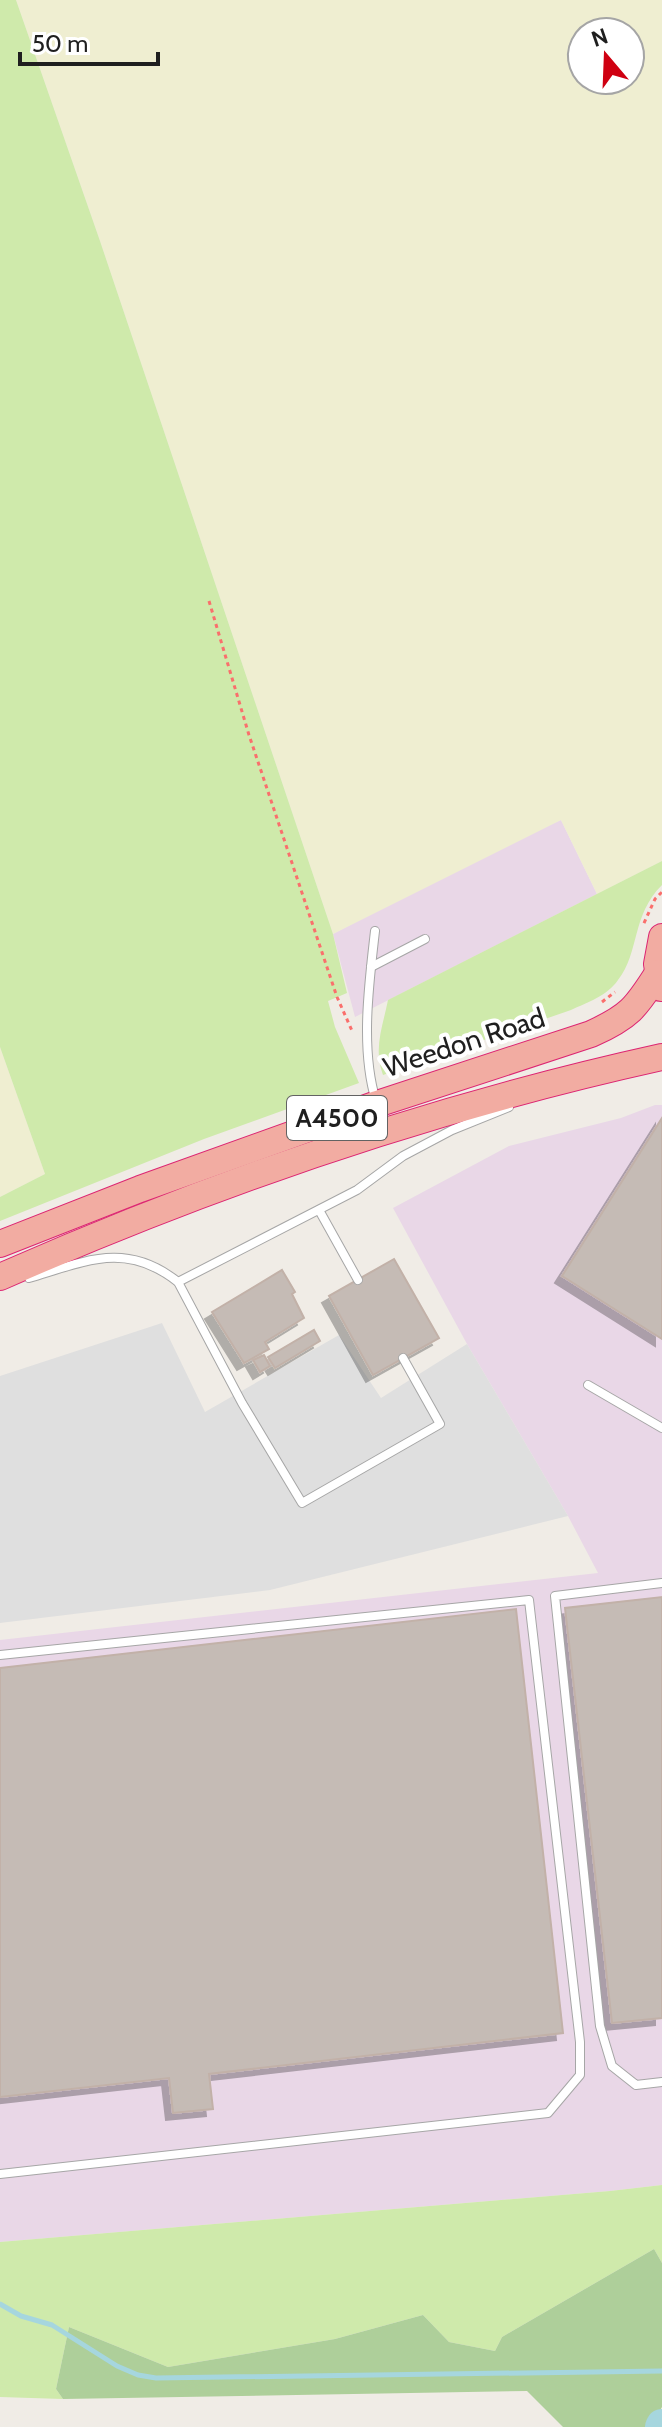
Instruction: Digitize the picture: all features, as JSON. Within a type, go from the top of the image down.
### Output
[{"type":"highway","name":"A4500","points":[[652,934],[658,954],[660,982]]},
{"type":"highway","name":"Weedon Road","points":[[0,1244],[140,1189],[377,1104],[578,1039],[616,1023],[660,982]]},
{"type":"highway","name":"A4500","points":[[0,1277],[133,1220],[248,1176],[510,1094],[662,1057]]},
{"type":"lane","points":[[375,931],[367,1007],[371,1086],[377,1104]]},
{"type":"lane","points":[[371,967],[425,939]]},
{"type":"lane","points":[[178,1282],[357,1190],[403,1156],[452,1130],[594,1072]]},
{"type":"lane","points":[[319,1210],[358,1280]]},
{"type":"lane","points":[[0,1286],[113,1257],[138,1259],[161,1269],[178,1282],[242,1403],[302,1503],[440,1424],[403,1358]]},
{"type":"lane","points":[[588,1385],[662,1428]]},
{"type":"lane","points":[[662,1583],[555,1596],[600,2026],[612,2066],[636,2085],[662,2082]]},
{"type":"lane","points":[[0,1655],[529,1600],[580,2042],[580,2075],[548,2113],[0,2174]]},
{"type":"path","points":[[209,601],[249,735],[337,997],[354,1037]]},
{"type":"path","points":[[652,934],[650,909],[662,892]]},
{"type":"path","points":[[595,1007],[617,991]]},
{"type":"shaded area","points":[[561,820],[597,894],[355,1017],[333,934],[487,852]]},
{"type":"shaded area","points":[[662,1105],[662,2185],[0,2242],[0,1640],[598,1573],[393,1208],[509,1146],[621,1118]]},
{"type":"shaded area","points":[[162,1323],[205,1412],[339,1335],[381,1398],[467,1344],[568,1516],[270,1590],[0,1623],[0,1376]]},
{"type":"green space","points":[[0,0],[16,0],[333,934],[347,993],[328,1001],[335,1027],[359,1083],[204,1139],[0,1221],[0,1197],[45,1174],[0,1047]]},
{"type":"green space","points":[[16,0],[662,0],[662,861],[597,894],[561,820],[333,934]]},
{"type":"green space","points":[[662,861],[662,885],[645,909],[625,969],[608,990],[571,1010],[383,1075],[379,1046],[388,1000]]},
{"type":"green space","points":[[0,1047],[45,1174],[0,1197]]},
{"type":"green space","points":[[662,2185],[662,2263],[654,2249],[502,2337],[495,2351],[449,2342],[423,2315],[335,2339],[168,2367],[69,2327],[56,2389],[63,2399],[0,2397],[0,2242]]},
{"type":"green space","points":[[654,2249],[662,2263],[662,2407],[651,2427],[563,2427],[527,2391],[63,2399],[56,2389],[69,2327],[168,2367],[335,2339],[423,2315],[449,2342],[495,2351],[502,2337]]},
{"type":"building","points":[[662,1118],[662,1339],[562,1276]]},
{"type":"building","points":[[394,1259],[439,1338],[373,1375],[329,1296]]},
{"type":"building","points":[[282,1270],[295,1292],[292,1294],[304,1318],[265,1342],[269,1349],[244,1363],[212,1312]]},
{"type":"building","points":[[314,1330],[320,1341],[275,1368],[268,1357]]},
{"type":"building","points":[[264,1355],[270,1366],[260,1372],[253,1360]]},
{"type":"building","points":[[662,1597],[662,2018],[612,2023],[565,1608]]},
{"type":"building","points":[[516,1609],[563,2033],[209,2074],[213,2109],[173,2113],[169,2078],[0,2097],[0,1668]]},
{"type":"waterway","points":[[0,2304],[21,2316],[52,2325],[117,2366],[138,2375],[156,2378],[662,2371]]}]
